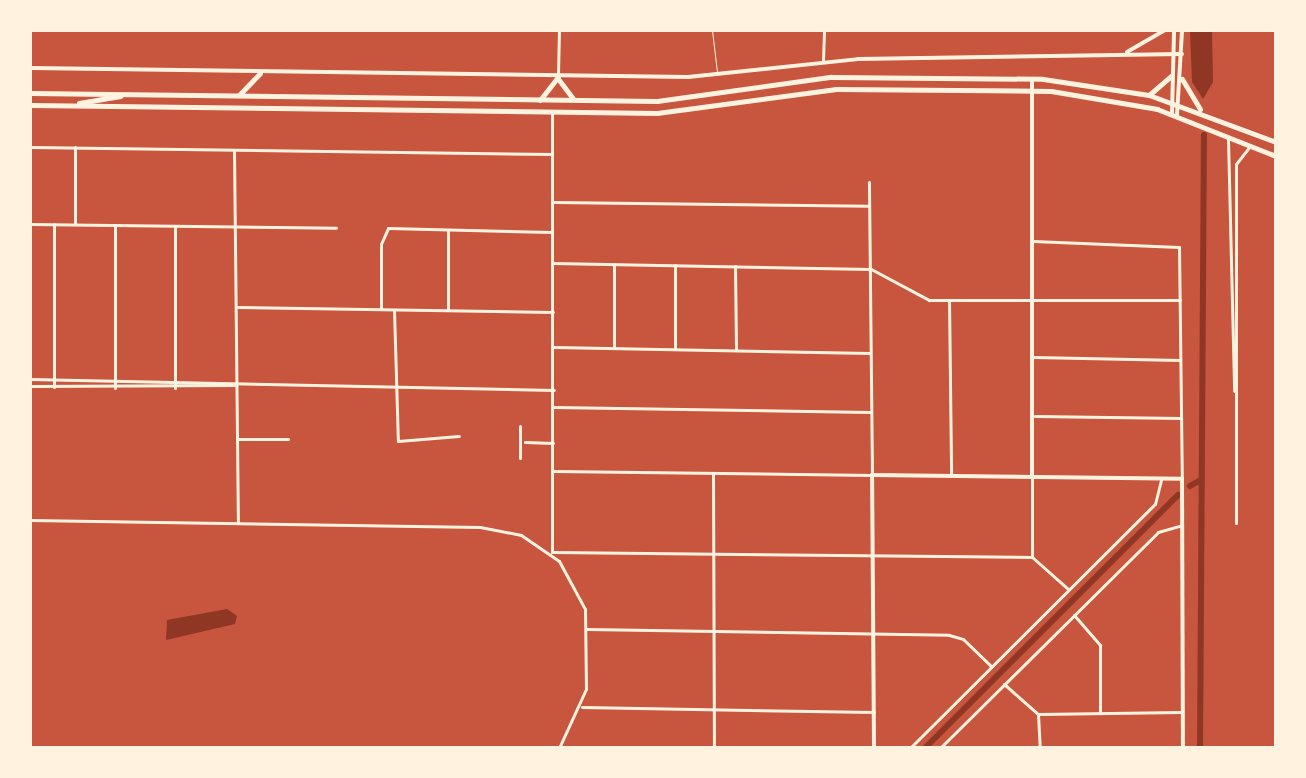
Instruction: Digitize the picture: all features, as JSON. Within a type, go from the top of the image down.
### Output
[{"type":"main road","points":[[237,96],[260,73]]},
{"type":"main road","points":[[1149,95],[1172,75]]},
{"type":"main road","points":[[865,76],[865,88]]},
{"type":"main road","points":[[30,93],[575,101],[678,99],[865,76],[1032,79],[1149,95],[1175,102],[1276,142]]},
{"type":"main road","points":[[539,101],[558,77],[575,101]]},
{"type":"main road","points":[[1182,79],[1204,113]]},
{"type":"main road","points":[[30,105],[680,111],[865,88],[1032,90],[1174,115],[1276,156]]},
{"type":"main road","points":[[66,94],[75,105]]},
{"type":"main road","points":[[75,105],[122,94]]},
{"type":"main road","points":[[158,106],[173,95]]},
{"type":"main road","points":[[247,96],[260,108]]},
{"type":"main road","points":[[260,108],[274,96]]},
{"type":"main road","points":[[392,98],[392,110]]},
{"type":"main road","points":[[678,99],[680,111]]},
{"type":"street","points":[[558,77],[559,30]]},
{"type":"street","points":[[823,60],[824,30]]},
{"type":"street","points":[[1121,53],[1152,44],[1165,30]]},
{"type":"street","points":[[1174,30],[1174,115]]},
{"type":"street","points":[[1175,102],[1182,79],[1182,30]]},
{"type":"street","points":[[30,68],[558,77],[717,75],[823,60],[1034,61],[1121,53],[1182,54]]},
{"type":"street","points":[[1032,79],[1035,416],[1032,557]]},
{"type":"street","points":[[552,112],[552,552],[578,590],[587,629],[582,707],[559,748]]},
{"type":"street","points":[[1227,136],[1236,523]]},
{"type":"street","points":[[1234,395],[1236,164],[1251,145]]},
{"type":"street","points":[[30,147],[552,154]]},
{"type":"street","points":[[75,147],[75,225]]},
{"type":"street","points":[[234,150],[238,523]]},
{"type":"street","points":[[869,182],[874,748]]},
{"type":"street","points":[[553,202],[869,206]]},
{"type":"street","points":[[30,224],[336,228]]},
{"type":"street","points":[[54,224],[54,387]]},
{"type":"street","points":[[115,225],[115,388]]},
{"type":"street","points":[[175,226],[175,388]]},
{"type":"street","points":[[448,231],[448,310]]},
{"type":"street","points":[[381,309],[382,232],[553,232]]},
{"type":"street","points":[[1033,241],[1172,242],[1180,252],[1183,748]]},
{"type":"street","points":[[553,263],[871,269],[922,299],[1180,300]]},
{"type":"street","points":[[614,264],[614,348]]},
{"type":"street","points":[[675,265],[675,349]]},
{"type":"street","points":[[735,266],[736,350]]},
{"type":"street","points":[[949,300],[951,476]]},
{"type":"street","points":[[236,307],[553,312]]},
{"type":"street","points":[[394,310],[398,441],[459,436]]},
{"type":"street","points":[[554,347],[870,353]]},
{"type":"street","points":[[1034,357],[1180,360]]},
{"type":"street","points":[[30,379],[554,390]]},
{"type":"street","points":[[30,386],[175,388],[236,385]]},
{"type":"street","points":[[554,407],[870,412]]},
{"type":"street","points":[[1035,416],[1181,418]]},
{"type":"street","points":[[520,426],[525,442],[520,458]]},
{"type":"street","points":[[237,439],[288,439]]},
{"type":"street","points":[[525,442],[554,443]]},
{"type":"street","points":[[554,471],[1182,479]]},
{"type":"street","points":[[713,473],[714,748]]},
{"type":"street","points":[[910,748],[1158,501],[1161,479]]},
{"type":"street","points":[[30,520],[493,528],[552,552],[713,551],[1032,557],[1068,589]]},
{"type":"street","points":[[940,748],[1158,532],[1182,525]]},
{"type":"street","points":[[1074,615],[1100,645],[1100,712]]},
{"type":"street","points":[[587,629],[957,637],[991,666]]},
{"type":"street","points":[[1004,684],[1038,714],[1184,712]]},
{"type":"street","points":[[582,707],[874,712]]},
{"type":"street","points":[[1038,714],[1040,748]]},
{"type":"lane","points":[[712,30],[717,75]]},
{"type":"shaded area","points":[[1190,30],[1212,30],[1213,82],[1203,99],[1192,82]]},
{"type":"shaded area","points":[[227,609],[237,616],[235,624],[166,640],[167,620]]},
{"type":"waterway","points":[[1200,748],[1204,135]]},
{"type":"waterway","points":[[1190,486],[1201,480]]},
{"type":"waterway","points":[[925,748],[1178,495]]}]
